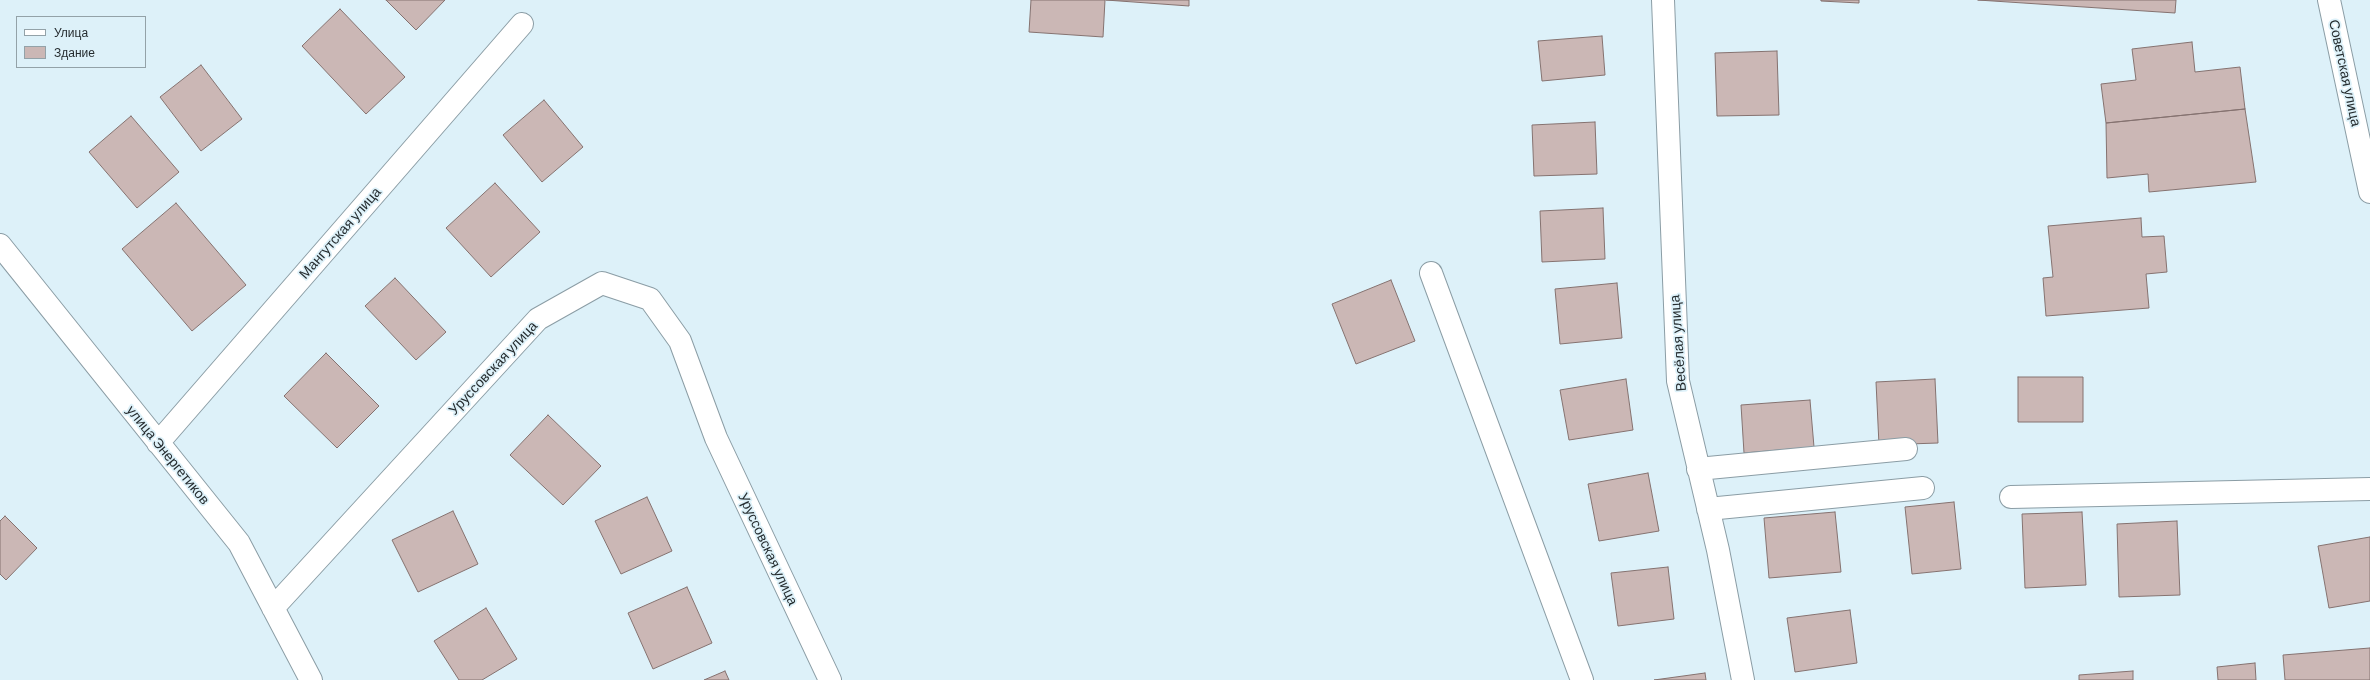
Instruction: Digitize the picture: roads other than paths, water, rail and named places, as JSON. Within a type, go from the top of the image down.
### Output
[{"type":"street","name":"Весёлая улица","points":[[1663,0],[1678,381],[1708,509],[1743,680]]},
{"type":"street","name":"Советская улица","points":[[2329,0],[2370,192]]},
{"type":"street","name":"Мангутская улица","points":[[158,443],[522,24]]},
{"type":"street","name":"улица Энергетиков","points":[[0,245],[239,543],[311,680]]},
{"type":"street","points":[[1431,273],[1582,680]]},
{"type":"street","name":"Уруссовская улица","points":[[273,608],[538,319],[602,283],[650,299],[680,341],[716,438],[830,680]]},
{"type":"street","points":[[1698,469],[1906,449]]},
{"type":"street","points":[[1708,509],[1923,488]]},
{"type":"street","points":[[2011,497],[2370,489]]}]
